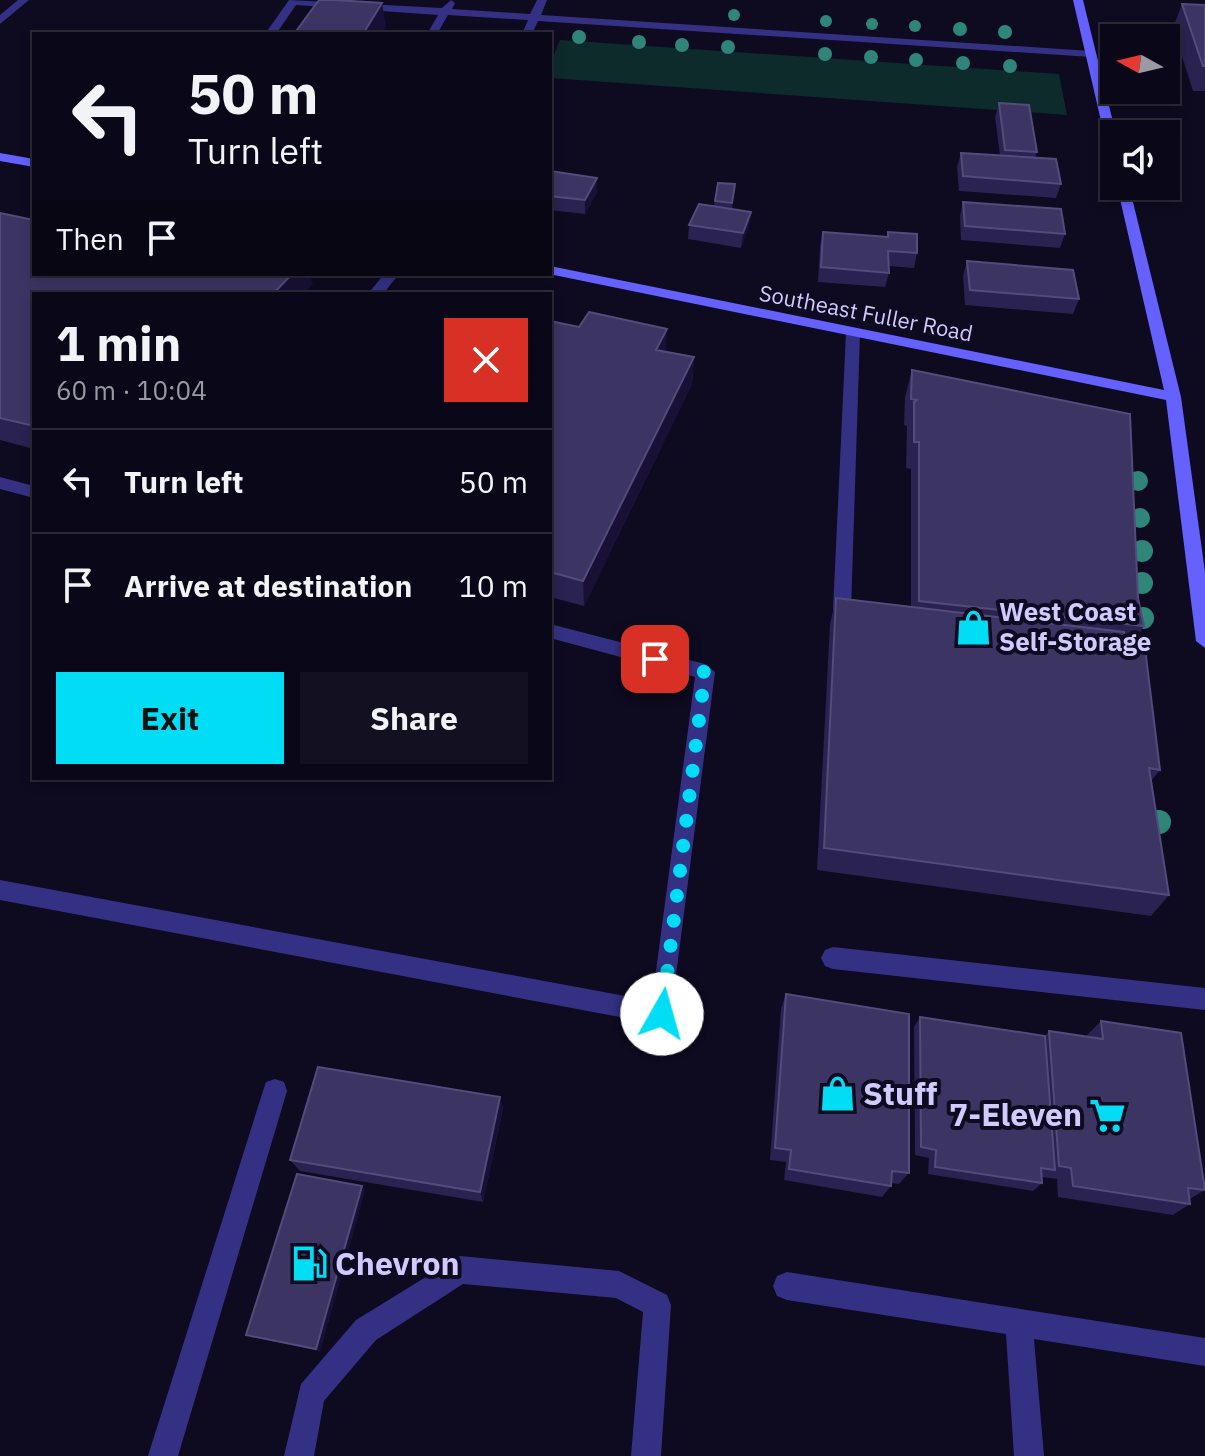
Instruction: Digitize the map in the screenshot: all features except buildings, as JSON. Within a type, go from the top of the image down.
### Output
[{"type":"street","points":[[0,21],[24,0]]},
{"type":"street","points":[[433,32],[451,0]]},
{"type":"street","points":[[528,32],[542,0]]},
{"type":"street","points":[[1078,0],[1107,120]]},
{"type":"street","points":[[271,32],[294,1],[1091,54]]},
{"type":"street","points":[[0,157],[32,163]]},
{"type":"street","points":[[1126,200],[1173,397],[1205,641]]},
{"type":"street","name":"Southeast Fuller Road","points":[[552,270],[1173,397]]},
{"type":"street","points":[[377,292],[390,276]]},
{"type":"street","points":[[842,610],[853,333]]},
{"type":"street","points":[[2,487],[32,492]]},
{"type":"street","points":[[0,890],[662,1014],[705,672],[552,632]]},
{"type":"street","points":[[833,958],[1205,999]]},
{"type":"street","points":[[163,1456],[275,1091]]},
{"type":"street","points":[[299,1456],[311,1394],[338,1362],[366,1330],[460,1270],[619,1285],[657,1305],[646,1456]]},
{"type":"street","points":[[787,1286],[1205,1352]]},
{"type":"street","points":[[1019,1323],[1029,1456]]},
{"type":"green space","points":[[560,40],[1059,74],[1067,115],[552,78],[552,60]]},
{"type":"place","name":"West Coast Self-Storage","points":[[973,627]]},
{"type":"place","name":"Stuff","points":[[837,1094]]},
{"type":"place","name":"7-Eleven","points":[[1108,1115]]},
{"type":"place","name":"Chevron","points":[[309,1264]]},
{"type":"route","points":[[655,659],[705,672],[662,1014]]}]
